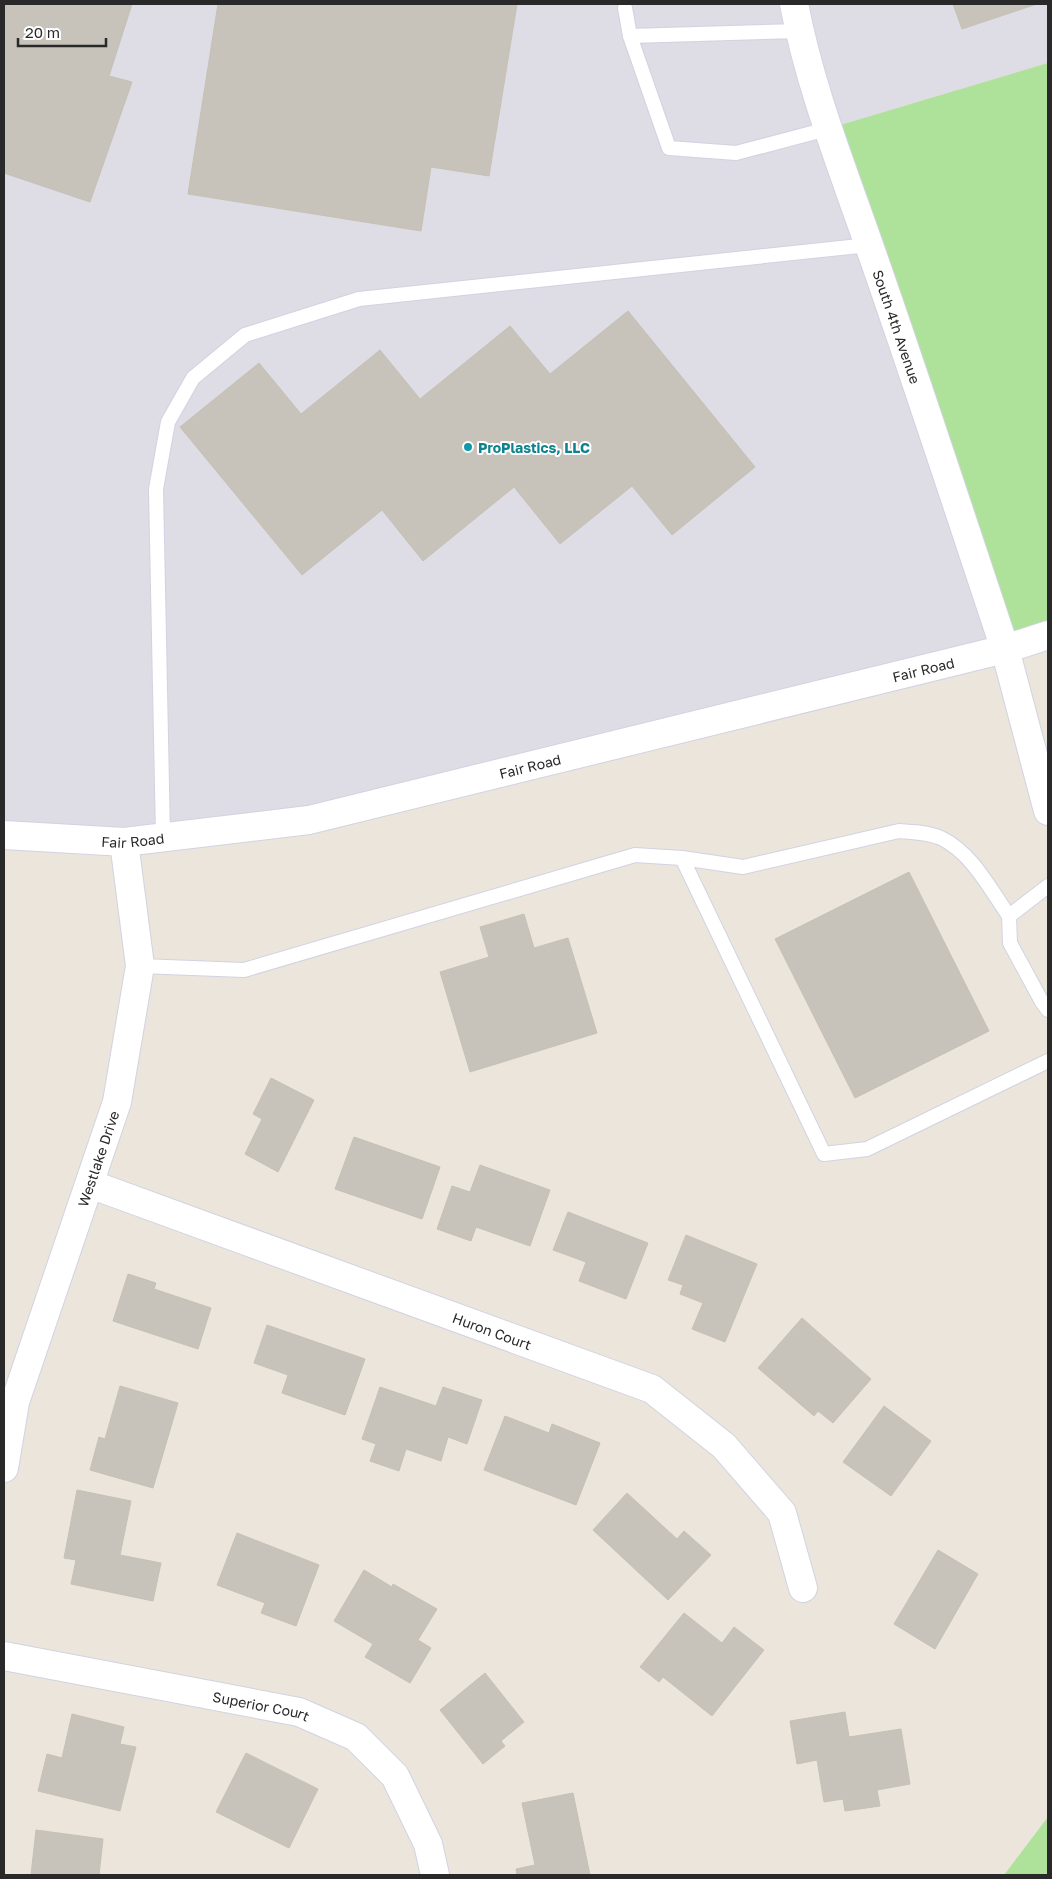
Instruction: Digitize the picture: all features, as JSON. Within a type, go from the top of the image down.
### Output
[{"type":"street","name":"South 4th Avenue","points":[[794,4],[799,32],[827,129],[869,245],[1005,649],[1048,810]]},
{"type":"street","name":"Fair Road","points":[[4,835],[124,842],[309,820],[1005,649],[1048,636]]},
{"type":"street","name":"Westlake Drive","points":[[4,1468],[15,1402],[118,1102],[140,966],[124,842]]},
{"type":"street","name":"Huron Court","points":[[90,1184],[652,1388],[724,1446],[782,1513],[803,1588]]},
{"type":"street","name":"Superior Court","points":[[4,1656],[299,1712],[356,1737],[395,1776],[428,1844],[434,1875]]},
{"type":"lane","points":[[625,8],[630,36],[668,148],[736,153],[827,129]]},
{"type":"lane","points":[[630,36],[799,32]]},
{"type":"lane","points":[[163,836],[156,489],[168,422],[193,378],[245,335],[359,299],[869,245]]},
{"type":"lane","points":[[140,966],[244,970],[635,855],[682,858],[743,867],[899,831],[919,832],[940,838],[955,847],[974,866],[1009,916],[1010,943],[1048,1010]]},
{"type":"lane","points":[[682,858],[824,1154],[867,1149],[1048,1062]]},
{"type":"lane","points":[[1009,916],[1048,886]]},
{"type":"shaded area","points":[[4,4],[1048,4],[1048,63],[827,129],[1005,649],[309,820],[4,835]]},
{"type":"green space","points":[[1048,63],[1048,635],[1005,649],[827,129]]},
{"type":"green space","points":[[1048,1817],[1048,1875],[1004,1875]]},
{"type":"building","points":[[4,4],[132,4],[109,76],[132,82],[90,202],[4,173]]},
{"type":"building","points":[[218,4],[517,4],[489,176],[431,167],[421,231],[188,194]]},
{"type":"building","points":[[953,4],[1037,4],[962,29]]},
{"type":"building","name":"ProPlastics, LLC","points":[[628,311],[755,467],[672,535],[632,486],[560,544],[514,487],[423,561],[382,510],[302,575],[180,427],[259,363],[301,414],[380,350],[420,399],[510,326],[550,374]]},
{"type":"building","points":[[909,872],[989,1031],[855,1098],[775,939]]},
{"type":"building","points":[[524,914],[534,948],[568,938],[597,1033],[470,1072],[440,972],[489,957],[480,927]]},
{"type":"building","points":[[271,1078],[314,1100],[278,1172],[245,1154],[262,1119],[253,1114]]},
{"type":"building","points":[[354,1137],[440,1167],[422,1219],[335,1189]]},
{"type":"building","points":[[480,1165],[550,1190],[530,1246],[476,1227],[471,1241],[437,1229],[452,1186],[470,1192]]},
{"type":"building","points":[[568,1212],[648,1243],[626,1299],[579,1281],[586,1262],[553,1250]]},
{"type":"building","points":[[686,1235],[757,1264],[725,1342],[692,1329],[703,1303],[680,1294],[683,1285],[668,1280]]},
{"type":"building","points":[[128,1274],[156,1283],[154,1289],[211,1308],[198,1349],[113,1321]]},
{"type":"building","points":[[802,1318],[871,1379],[833,1423],[818,1411],[814,1416],[758,1368]]},
{"type":"building","points":[[267,1325],[365,1359],[345,1415],[282,1393],[288,1375],[254,1363]]},
{"type":"building","points":[[120,1386],[178,1403],[153,1488],[90,1470],[99,1437],[105,1439]]},
{"type":"building","points":[[380,1387],[436,1406],[443,1387],[482,1400],[467,1444],[448,1437],[441,1461],[406,1449],[399,1471],[370,1461],[376,1444],[362,1439]]},
{"type":"building","points":[[884,1406],[931,1441],[891,1496],[843,1462]]},
{"type":"building","points":[[505,1416],[549,1433],[552,1424],[600,1443],[576,1505],[484,1470]]},
{"type":"building","points":[[77,1490],[131,1501],[120,1555],[161,1563],[153,1601],[71,1584],[76,1560],[64,1558]]},
{"type":"building","points":[[627,1493],[677,1539],[684,1531],[711,1555],[668,1600],[593,1530]]},
{"type":"building","points":[[237,1533],[319,1565],[296,1626],[261,1613],[265,1603],[217,1585]]},
{"type":"building","points":[[938,1550],[978,1574],[935,1649],[894,1624]]},
{"type":"building","points":[[364,1570],[392,1587],[393,1584],[437,1609],[418,1640],[431,1648],[410,1683],[365,1657],[373,1644],[334,1621]]},
{"type":"building","points":[[684,1613],[722,1643],[734,1627],[764,1650],[712,1716],[663,1677],[659,1682],[640,1667]]},
{"type":"building","points":[[485,1673],[524,1722],[501,1741],[505,1746],[483,1764],[440,1710]]},
{"type":"building","points":[[845,1712],[849,1737],[901,1729],[910,1784],[877,1790],[880,1806],[845,1811],[843,1799],[824,1802],[817,1760],[797,1764],[790,1721]]},
{"type":"building","points":[[72,1714],[124,1727],[120,1744],[136,1747],[120,1811],[38,1791],[47,1754],[62,1758]]},
{"type":"building","points":[[246,1753],[318,1789],[289,1848],[216,1812]]},
{"type":"building","points":[[573,1793],[590,1875],[517,1875],[516,1869],[535,1865],[522,1803]]},
{"type":"building","points":[[36,1830],[103,1839],[99,1875],[31,1875]]},
{"type":"place","name":"ProPlastics, LLC","points":[[468,447]]}]
